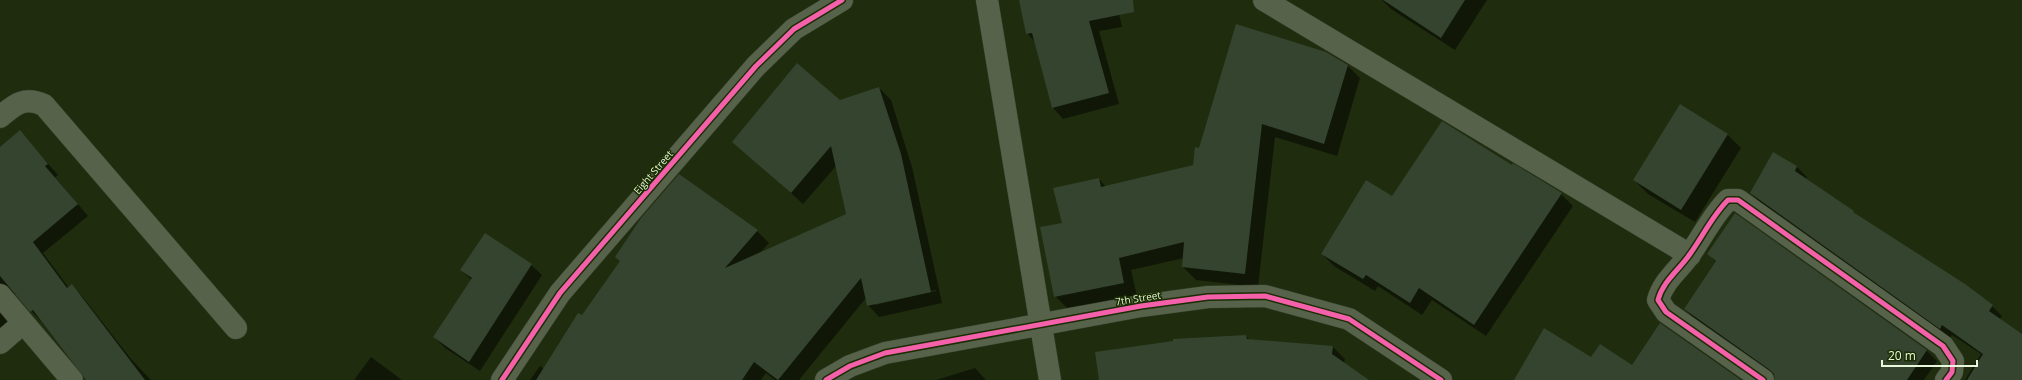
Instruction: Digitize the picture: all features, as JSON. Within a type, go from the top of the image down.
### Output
[{"type":"street","name":"Eight Street","points":[[502,380],[560,293],[756,66],[794,29],[842,0]]},
{"type":"street","points":[[987,0],[1050,380]]},
{"type":"street","points":[[1264,0],[1690,255]]},
{"type":"street","points":[[0,117],[17,103],[33,100],[44,105],[236,328]]},
{"type":"street","points":[[1763,380],[1666,312],[1658,300],[1661,288],[1690,255],[1715,213],[1728,200],[1738,200],[1943,346],[1953,361],[1952,372],[1946,380]]},
{"type":"street","points":[[0,295],[23,323],[61,375]]},
{"type":"street","name":"7th Street","points":[[826,380],[850,366],[885,353],[1141,306],[1201,298],[1265,296],[1349,319],[1441,380]]},
{"type":"street","points":[[0,343],[23,323]]},
{"type":"building","points":[[1019,0],[1133,0],[1134,12],[1089,21],[1109,93],[1052,108],[1032,33],[1026,34]]},
{"type":"building","points":[[1383,0],[1465,0],[1441,38]]},
{"type":"building","points":[[1236,24],[1326,52],[1348,65],[1324,144],[1262,124],[1245,274],[1182,267],[1184,242],[1119,258],[1124,283],[1054,297],[1040,227],[1062,223],[1053,188],[1099,178],[1101,187],[1193,165],[1195,147],[1199,148]]},
{"type":"building","points":[[797,63],[840,100],[879,87],[901,154],[931,292],[867,306],[861,278],[778,380],[754,362],[742,380],[536,380],[578,313],[582,315],[620,261],[615,257],[641,218],[679,174],[758,230],[725,268],[846,214],[831,146],[791,193],[732,142]]},
{"type":"building","points":[[1680,104],[1728,134],[1681,210],[1633,180]]},
{"type":"building","points":[[1442,121],[1512,165],[1513,163],[1562,193],[1474,325],[1419,288],[1410,303],[1366,275],[1363,279],[1321,254],[1366,180],[1392,196]]},
{"type":"building","points":[[20,130],[48,164],[45,166],[78,204],[33,242],[67,288],[72,284],[145,380],[86,380],[33,310],[30,312],[0,276],[0,147]]},
{"type":"building","points":[[1773,152],[1797,166],[1795,171],[1854,211],[1853,212],[1965,284],[1993,305],[1989,311],[2022,334],[2022,380],[1967,380],[1983,354],[1942,325],[1940,329],[1750,193]]},
{"type":"building","points":[[1735,213],[1927,350],[1907,380],[1775,380],[1774,374],[1770,370],[1684,309],[1716,261],[1707,254]]},
{"type":"building","points":[[485,233],[532,264],[469,362],[433,337],[472,278],[460,270]]},
{"type":"building","points":[[1660,323],[1741,380],[1514,380],[1544,328],[1591,357],[1600,344],[1632,365]]},
{"type":"building","points":[[1246,335],[1247,339],[1333,346],[1332,354],[1369,380],[1099,380],[1095,352],[1173,341],[1173,339]]},
{"type":"cycle path","points":[[502,380],[560,293],[756,66],[794,29],[842,0]]},
{"type":"cycle path","points":[[1763,380],[1666,312],[1658,300],[1667,281],[1686,260],[1712,219],[1728,200],[1738,200],[1943,346],[1953,361],[1952,372],[1946,380]]},
{"type":"cycle path","points":[[826,380],[850,366],[885,353],[1141,306],[1208,297],[1265,296],[1349,319],[1441,380]]}]
